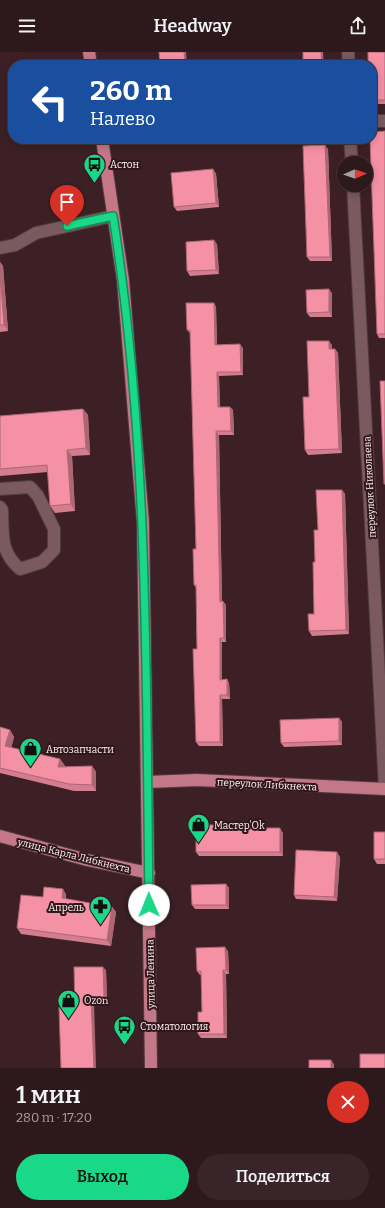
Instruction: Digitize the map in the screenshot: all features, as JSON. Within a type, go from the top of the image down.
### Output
[{"type":"main road","name":"улица Ленина","points":[[103,144],[123,280],[143,522],[151,1068]]},
{"type":"main road","name":"переулок Либкнехта","points":[[148,782],[197,780],[385,789]]},
{"type":"main road","name":"улица Карла Либкнехта","points":[[0,836],[86,860],[148,873]]},
{"type":"street","points":[[350,144],[351,156]]},
{"type":"street","name":"переулок Николаева","points":[[353,192],[385,789]]},
{"type":"street","points":[[0,248],[15,245],[36,233],[113,216]]},
{"type":"street","points":[[0,489],[30,487],[38,496],[54,529],[54,550],[42,562],[20,569],[10,561],[3,547],[2,510],[0,508]]},
{"type":"building","points":[[159,52],[184,52],[185,60],[160,60]]},
{"type":"building","points":[[303,52],[321,52],[322,60],[303,60]]},
{"type":"building","points":[[368,52],[385,52],[385,100],[377,100],[377,60],[368,60]]},
{"type":"building","points":[[385,131],[385,334],[377,334],[372,192],[373,156],[371,156],[370,144],[377,144],[377,132]]},
{"type":"building","points":[[325,145],[330,257],[307,257],[303,146]]},
{"type":"building","points":[[213,169],[216,203],[174,207],[171,173]]},
{"type":"building","points":[[214,240],[216,270],[187,271],[186,242]]},
{"type":"building","points":[[0,273],[4,325],[0,325]]},
{"type":"building","points":[[329,289],[329,312],[307,313],[306,290]]},
{"type":"building","points":[[186,303],[214,303],[215,345],[240,344],[241,372],[217,372],[218,407],[230,407],[231,431],[216,431],[220,602],[223,601],[224,638],[220,638],[220,680],[227,679],[227,695],[220,695],[220,742],[196,742],[193,649],[197,649],[196,585],[194,585],[193,549],[196,549],[190,330],[187,330]]},
{"type":"building","points":[[307,341],[329,341],[329,349],[335,349],[339,449],[305,450],[303,397],[309,397]]},
{"type":"building","points":[[380,381],[385,381],[385,484],[384,484]]},
{"type":"building","points":[[83,409],[86,448],[67,450],[71,504],[50,506],[47,465],[0,469],[0,416]]},
{"type":"building","points":[[316,490],[342,490],[346,630],[309,631],[308,614],[314,614],[314,530],[318,530]]},
{"type":"building","points":[[339,718],[339,741],[281,743],[280,720]]},
{"type":"building","points":[[0,727],[10,730],[5,746],[60,759],[58,767],[92,766],[92,785],[69,784],[0,768]]},
{"type":"building","points":[[196,825],[233,825],[233,828],[280,828],[280,852],[196,852]]},
{"type":"building","points":[[374,832],[385,832],[385,859],[374,859]]},
{"type":"building","points":[[296,850],[337,852],[334,897],[294,895]]},
{"type":"building","points":[[226,884],[226,905],[192,905],[191,885]]},
{"type":"building","points":[[44,887],[63,889],[62,898],[112,907],[107,940],[17,928],[21,895],[43,897]]},
{"type":"building","points":[[225,947],[226,970],[223,970],[224,1034],[198,1034],[198,1012],[202,1012],[201,971],[197,971],[196,948]]},
{"type":"building","points":[[74,967],[103,967],[104,997],[91,998],[94,1068],[61,1068],[59,1007],[75,1007]]},
{"type":"building","points":[[360,1054],[385,1054],[385,1068],[360,1068]]},
{"type":"building","points":[[309,1060],[331,1060],[331,1068],[309,1068]]},
{"type":"place","name":"Астон","points":[[94,184]]},
{"type":"place","name":"Автозапчасти","points":[[30,768]]},
{"type":"place","name":"Мастер'Ok","points":[[199,844]]},
{"type":"place","name":"Апрель","points":[[100,926]]},
{"type":"place","name":"Ozon","points":[[68,1020]]},
{"type":"place","name":"Стоматология","points":[[125,1046]]},
{"type":"route","points":[[67,226],[113,216],[123,280],[143,522],[149,905]]}]
